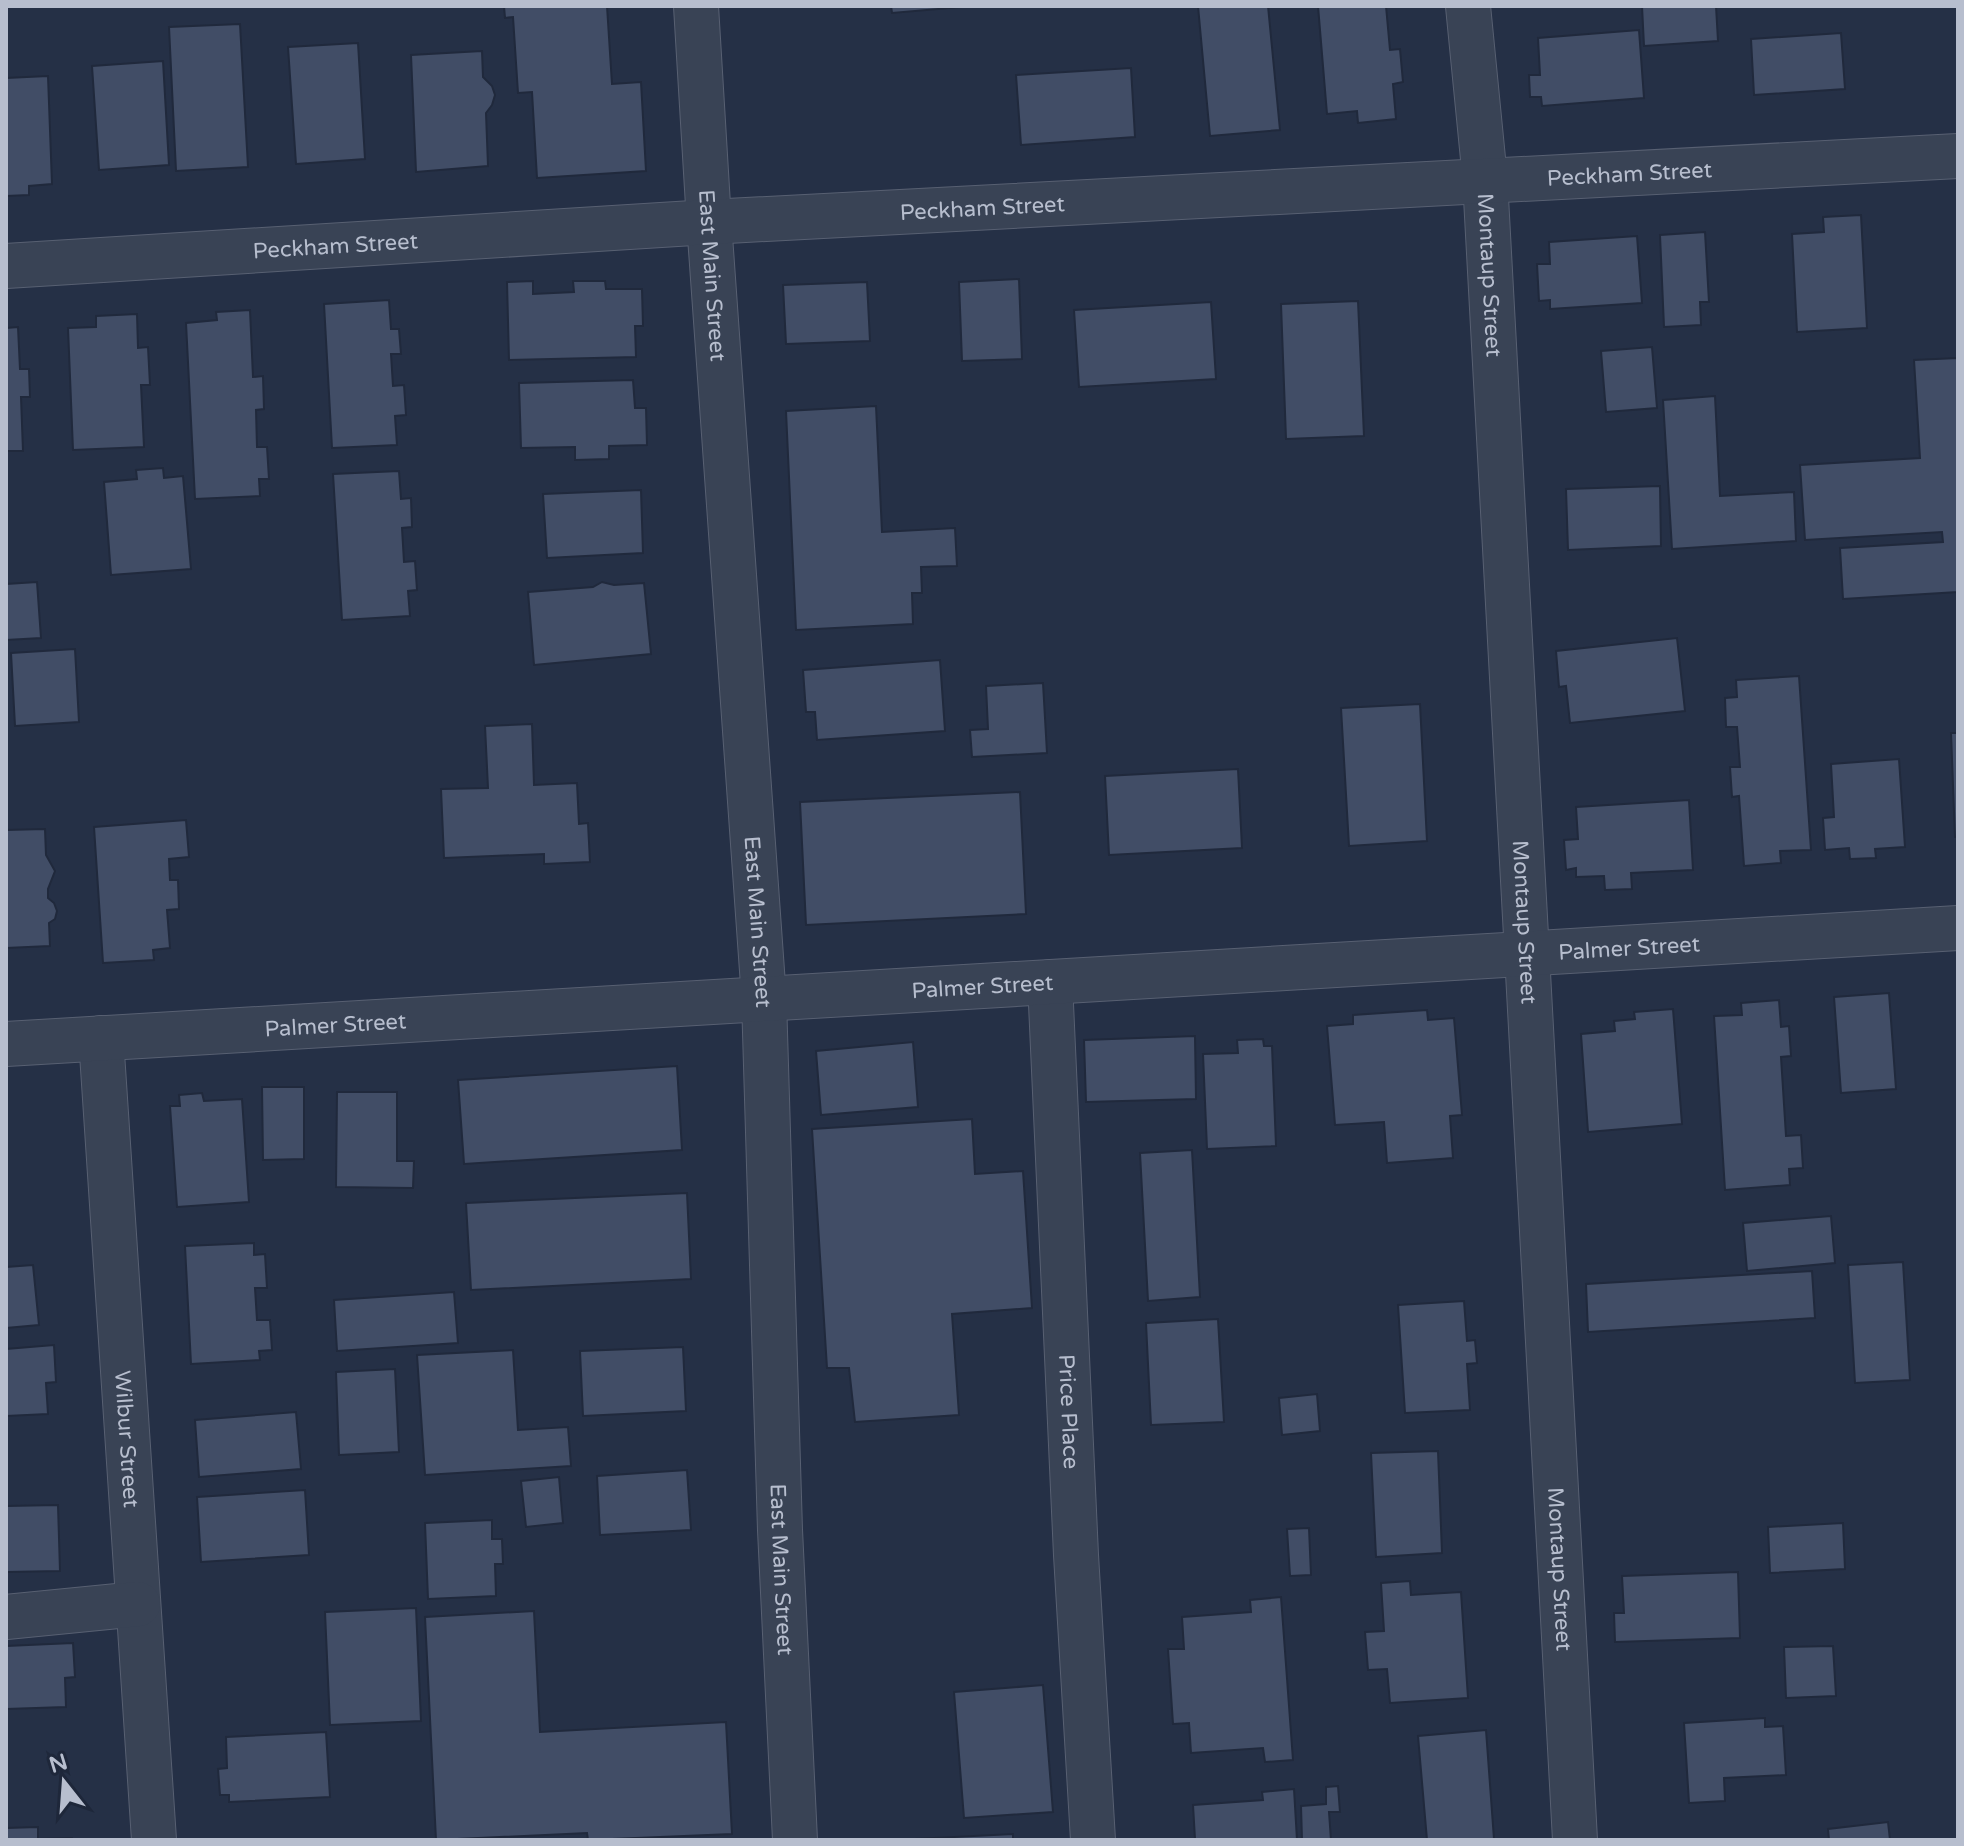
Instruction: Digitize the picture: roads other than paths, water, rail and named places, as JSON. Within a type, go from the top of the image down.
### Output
[{"type":"street","name":"East Main Street","points":[[696,6],[764,999],[779,1514],[795,1840]]},
{"type":"street","name":"Montaup Street","points":[[1468,6],[1485,179],[1575,1840]]},
{"type":"street","name":"Peckham Street","points":[[6,266],[709,222],[1958,156]]},
{"type":"street","name":"Palmer Street","points":[[6,1044],[1958,928]]},
{"type":"street","name":"Price Place","points":[[1050,982],[1075,1539],[1093,1840]]},
{"type":"street","name":"Wilbur Street","points":[[101,1038],[154,1840]]},
{"type":"street","points":[[6,1617],[138,1604]]}]
